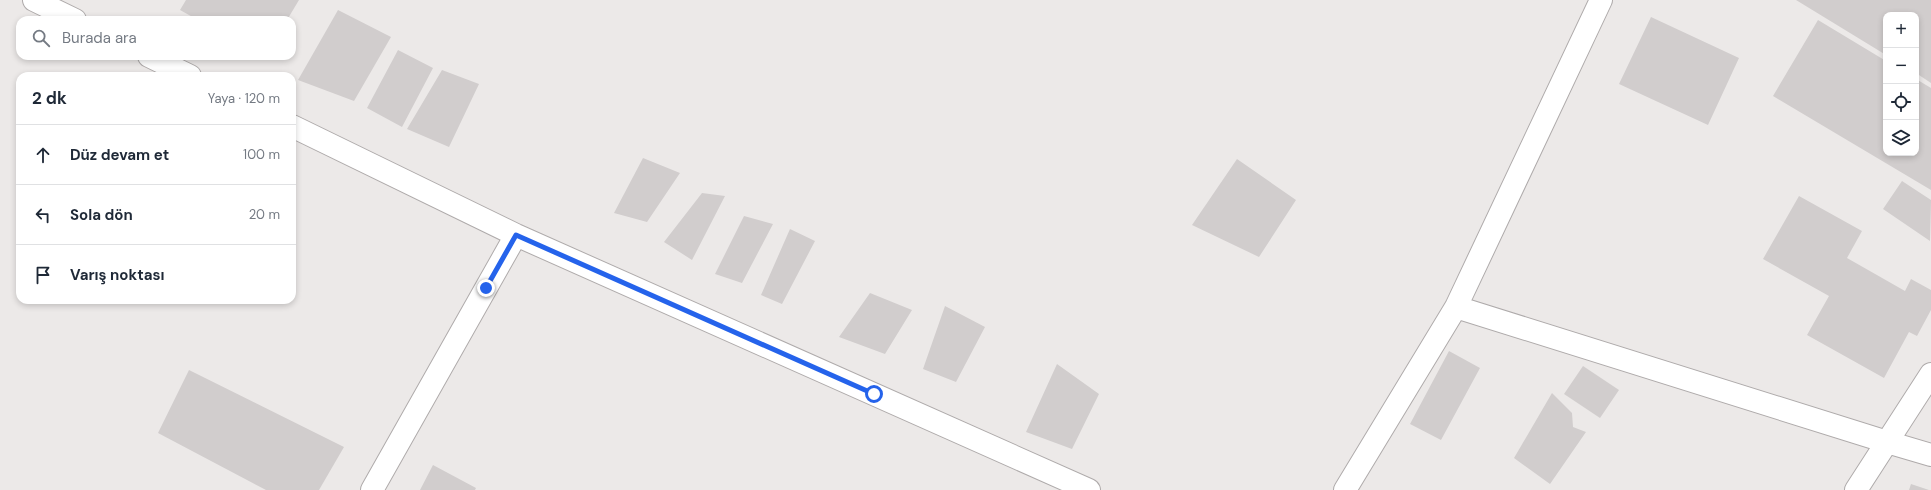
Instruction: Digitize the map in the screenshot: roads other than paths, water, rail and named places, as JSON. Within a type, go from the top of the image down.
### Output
[{"type":"street","points":[[34,0],[67,16]]},
{"type":"street","points":[[1345,490],[1456,307],[1601,0]]},
{"type":"street","points":[[157,60],[182,72]]},
{"type":"street","points":[[296,128],[516,235],[1089,490]]},
{"type":"street","points":[[372,490],[516,235]]},
{"type":"street","points":[[1456,307],[1887,442],[1931,454]]},
{"type":"street","points":[[1856,490],[1931,374]]}]
